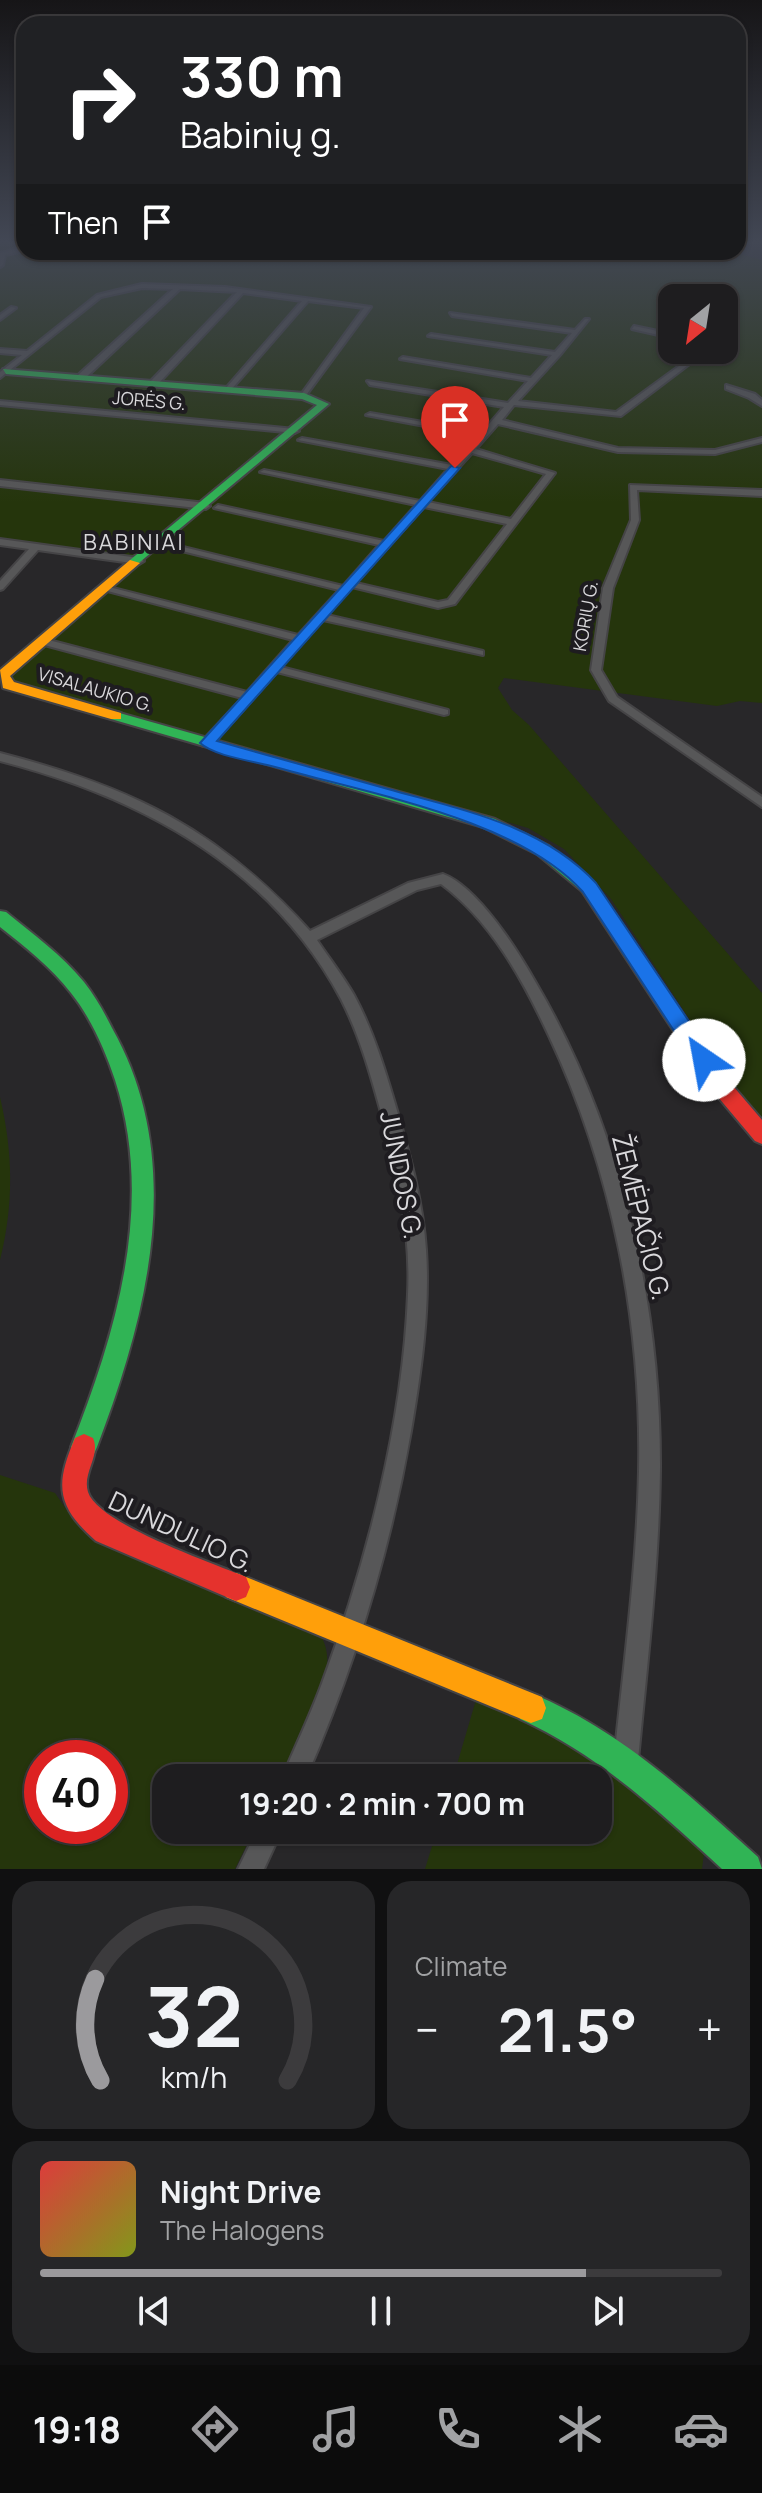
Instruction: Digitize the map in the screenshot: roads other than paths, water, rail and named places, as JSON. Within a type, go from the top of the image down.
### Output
[{"type":"street","points":[[3,374],[59,328]]},
{"type":"street","points":[[80,378],[134,328]]},
{"type":"street","points":[[153,384],[206,328]]},
{"type":"street","points":[[229,390],[282,328]]},
{"type":"street","points":[[3,374],[304,396],[353,328]]},
{"type":"street","points":[[551,328],[577,332]]},
{"type":"street","points":[[207,743],[580,328]]},
{"type":"street","points":[[635,328],[658,333]]},
{"type":"street","points":[[431,336],[558,354]]},
{"type":"street","points":[[0,351],[28,353]]},
{"type":"street","points":[[403,359],[533,380]]},
{"type":"street","points":[[370,383],[512,404],[618,414],[686,364]]},
{"type":"street","points":[[729,387],[752,396],[762,404]]},
{"type":"street","name":"VISALAUKIO G.","points":[[304,396],[321,400],[324,404],[298,435],[6,670],[4,680],[8,685],[489,823],[546,850],[572,868],[589,888],[720,1085],[762,1135]]},
{"type":"street","name":"JORĖS G.","points":[[0,403],[298,435],[455,468]]},
{"type":"street","points":[[370,415],[484,435]]},
{"type":"street","points":[[497,421],[618,450],[715,452],[762,440]]},
{"type":"street","points":[[175,548],[438,605],[448,604],[551,471],[471,450]]},
{"type":"street","points":[[264,472],[512,522]]},
{"type":"street","points":[[0,483],[212,507],[386,544]]},
{"type":"street","name":"KORIŲ G.","points":[[762,493],[633,487],[635,520],[608,588],[596,670],[598,679],[613,699],[762,803]]},
{"type":"street","points":[[0,542],[139,561]]},
{"type":"street","points":[[0,587],[36,547]]},
{"type":"street","points":[[105,589],[300,639]]},
{"type":"street","points":[[321,617],[479,653]]},
{"type":"street","points":[[41,641],[248,696]]},
{"type":"street","points":[[274,668],[444,712]]},
{"type":"street","name":"JUNDOS G.","points":[[0,757],[85,779],[181,826],[227,855],[308,938],[340,985],[377,1066],[403,1160],[417,1254],[409,1381],[399,1442],[352,1636],[300,1764]]},
{"type":"street","name":"ŽEMĖPAČIO G.","points":[[308,938],[413,886],[443,879],[457,887],[511,955],[556,1034],[578,1088],[618,1208],[633,1277],[649,1428],[647,1526],[626,1760]]},
{"type":"street","name":"DUNDULIO G.","points":[[0,917],[50,956],[84,991],[113,1036],[138,1117],[145,1190],[138,1280],[124,1337],[72,1477],[70,1487],[75,1500],[106,1531],[352,1636],[570,1724],[626,1760],[746,1869]]},
{"type":"street","points":[[251,1869],[263,1844]]},
{"type":"district","name":"BABINIAI","points":[[134,542]]}]
